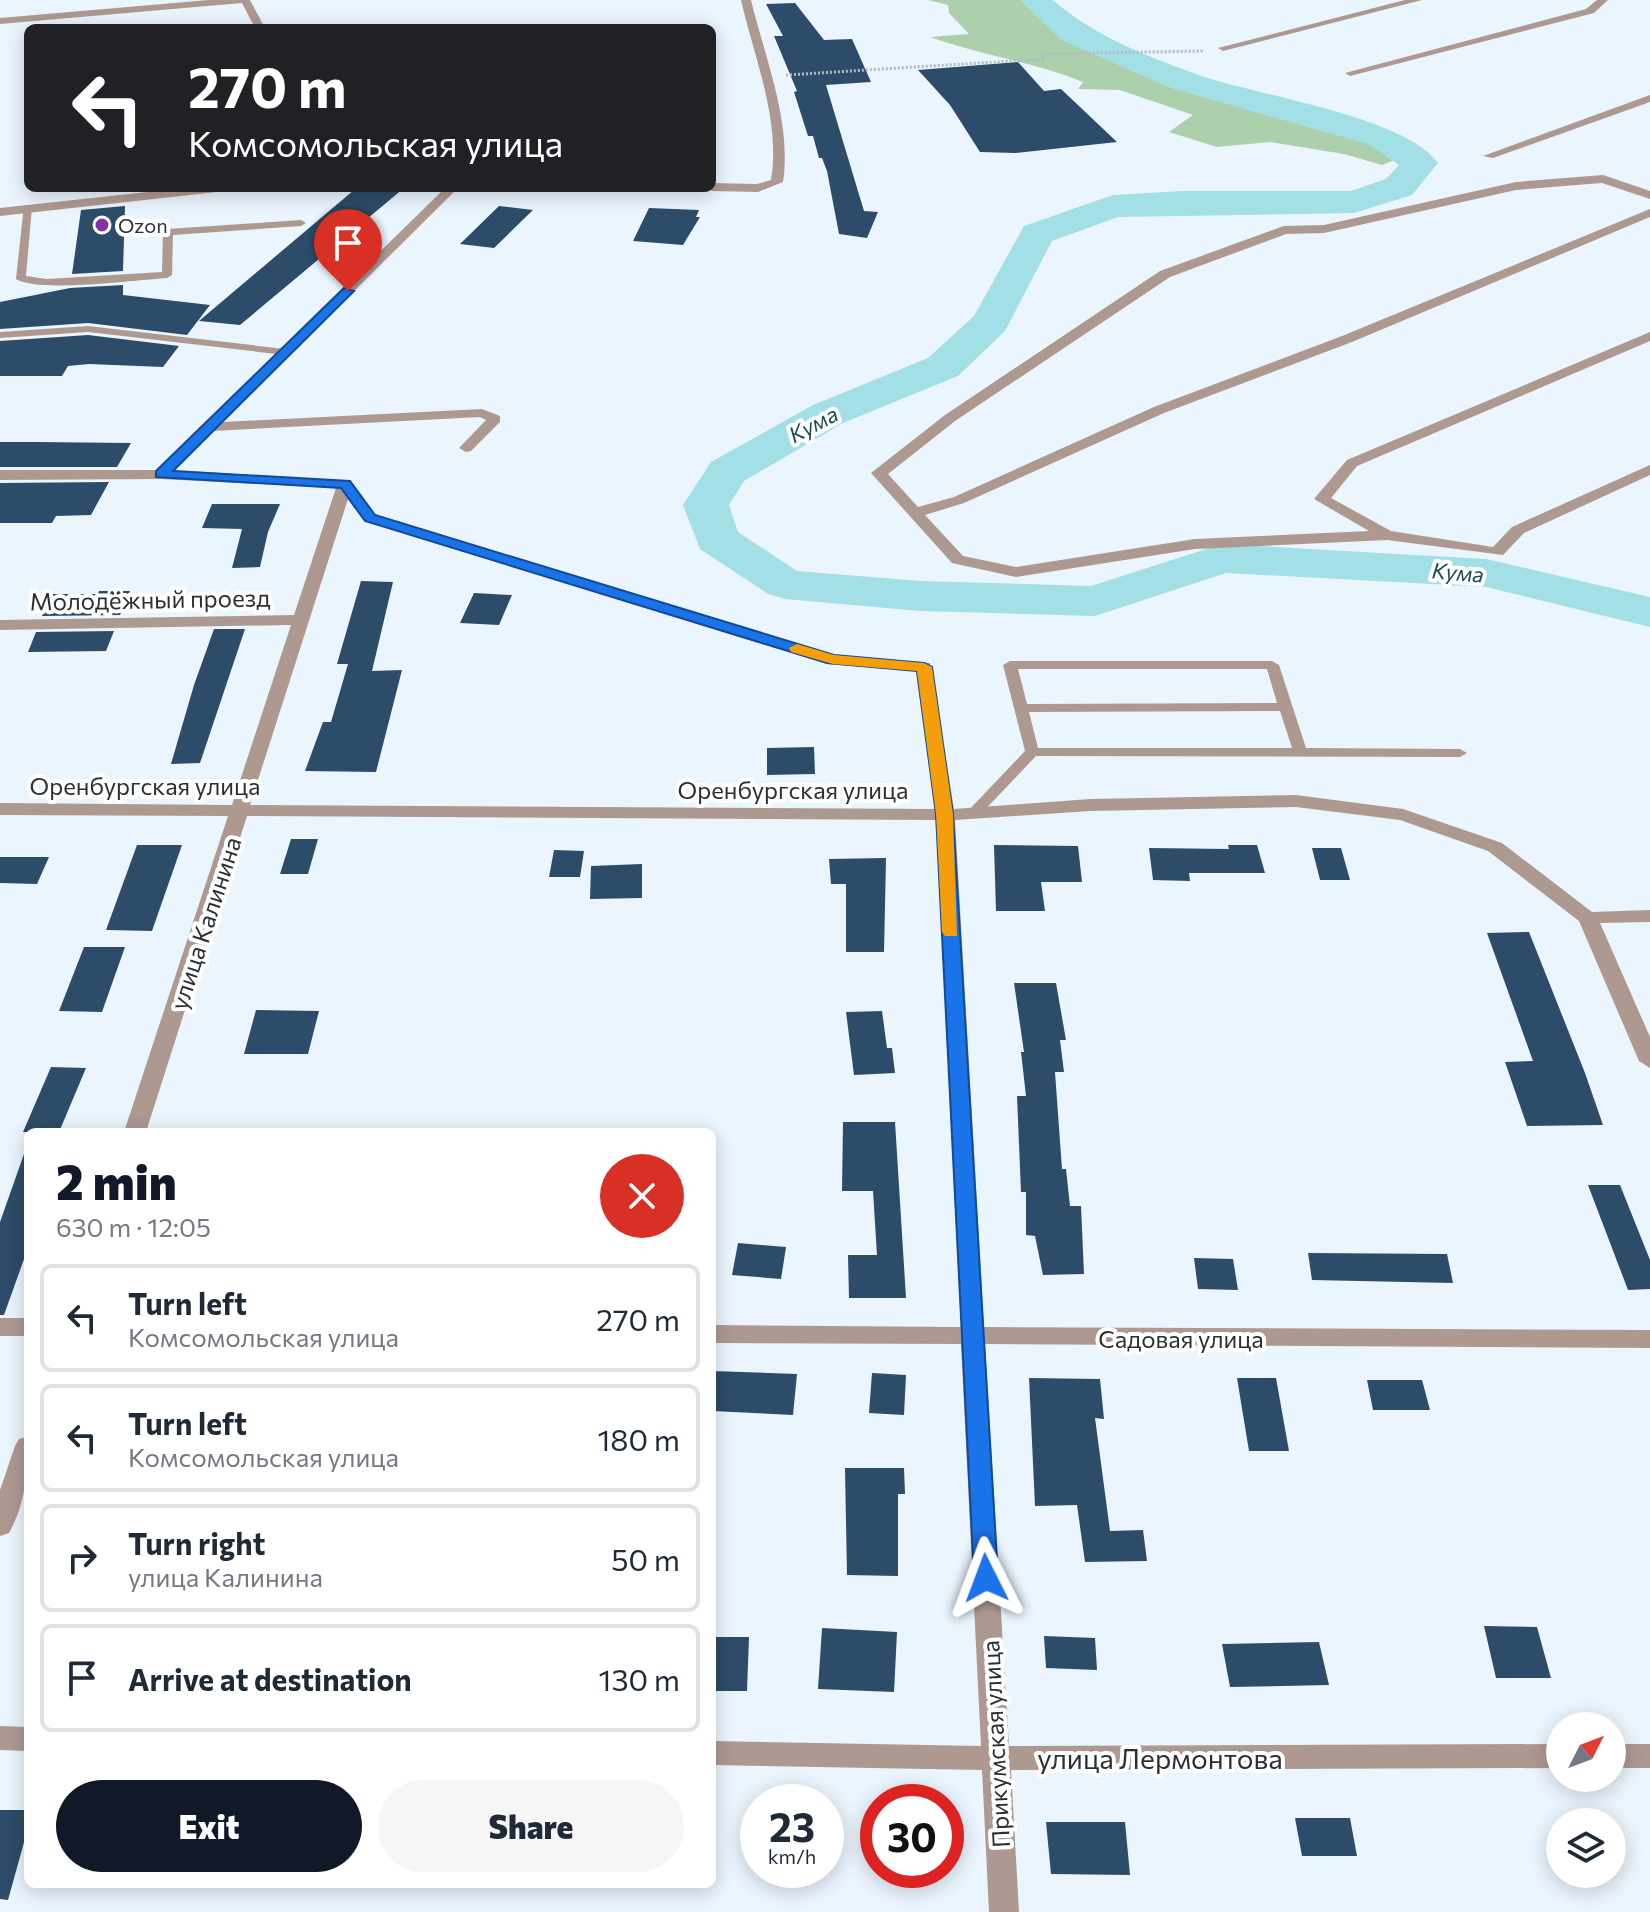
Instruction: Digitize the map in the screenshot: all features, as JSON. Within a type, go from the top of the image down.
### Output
[{"type":"street","points":[[0,21],[245,0],[258,24]]},
{"type":"street","points":[[716,187],[758,188],[777,182],[781,171],[746,0]]},
{"type":"street","points":[[1223,48],[1417,0]]},
{"type":"street","points":[[1350,73],[1590,11],[1603,0]]},
{"type":"street","points":[[1489,156],[1650,98]]},
{"type":"street","points":[[1646,195],[1603,179],[1516,186],[1324,229],[1284,230],[1165,274],[950,418],[879,473],[958,560],[1016,572],[1195,544],[1387,535],[1497,552],[1518,530],[1650,469]]},
{"type":"street","points":[[0,212],[177,192]]},
{"type":"street","points":[[161,474],[448,192]]},
{"type":"street","points":[[915,513],[959,500],[1159,410],[1347,339],[1650,213]]},
{"type":"street","points":[[1387,535],[1322,499],[1352,463],[1650,336]]},
{"type":"street","points":[[210,427],[482,413],[495,419],[466,448]]},
{"type":"street","points":[[0,475],[161,474],[345,484]]},
{"type":"street","name":"улица Калинина","points":[[136,1128],[345,484]]},
{"type":"street","name":"Прикумская улица","points":[[345,484],[370,518],[833,660],[924,667],[945,814],[1004,1912]]},
{"type":"street","name":"Молодёжный проезд","points":[[0,625],[300,620]]},
{"type":"street","name":"Оренбургская улица","points":[[0,809],[972,815],[1090,805],[1296,801],[1403,815],[1495,847],[1588,918]]},
{"type":"street","points":[[1650,916],[1588,918],[1650,1061]]},
{"type":"street","points":[[0,1327],[24,1327]]},
{"type":"street","name":"Садовая улица","points":[[716,1334],[1650,1339]]},
{"type":"street","points":[[0,1526],[24,1457]]},
{"type":"street","points":[[0,1738],[24,1739]]},
{"type":"street","name":"улица Лермонтова","points":[[716,1753],[997,1758],[1546,1756]]},
{"type":"street","points":[[1626,1756],[1650,1756]]},
{"type":"lane","points":[[27,207],[21,279],[47,282],[167,275],[168,232],[301,223]]},
{"type":"lane","points":[[0,335],[88,329],[285,352]]},
{"type":"lane","points":[[1032,752],[1010,665],[1272,665],[1300,751]]},
{"type":"lane","points":[[1021,708],[1286,707]]},
{"type":"lane","points":[[972,815],[1032,752],[1460,753]]},
{"type":"path","points":[[764,77],[1044,59],[1041,54],[1186,53]]},
{"type":"green space","points":[[928,0],[1021,0],[1067,36],[1175,83],[1372,139],[1400,158],[1382,165],[1344,154],[1270,142],[1217,147],[1169,132],[1193,115],[1120,90],[1078,89],[1083,82],[930,37],[969,34],[949,13],[948,5]]},
{"type":"building","points":[[795,3],[824,40],[852,39],[871,82],[826,85],[864,211],[878,212],[867,238],[839,234],[827,171],[822,158],[819,158],[813,136],[808,136],[794,92],[797,91],[774,36],[783,36],[766,4]]},
{"type":"building","points":[[1018,62],[1044,91],[1061,89],[1117,142],[1015,153],[980,152],[950,105],[918,70]]},
{"type":"building","points":[[352,192],[399,192],[240,325],[199,321]]},
{"type":"building","points":[[125,206],[123,271],[72,274],[81,210]]},
{"type":"building","points":[[499,206],[533,210],[494,248],[460,244]]},
{"type":"building","points":[[649,208],[699,210],[696,217],[700,217],[683,245],[633,241]]},
{"type":"building","points":[[123,285],[123,295],[210,305],[187,335],[88,323],[0,329],[0,302],[70,288]]},
{"type":"building","points":[[88,335],[179,346],[163,367],[89,364],[68,366],[62,376],[0,376],[0,341]]},
{"type":"building","points":[[0,442],[131,443],[117,467],[0,467]]},
{"type":"building","points":[[109,482],[91,515],[56,516],[52,523],[0,523],[0,483]]},
{"type":"building","points":[[212,504],[280,504],[268,532],[260,567],[232,568],[242,529],[202,528]]},
{"type":"building","points":[[361,581],[393,582],[372,671],[402,670],[376,772],[305,771],[323,722],[331,722],[348,664],[337,664]]},
{"type":"building","points":[[99,591],[130,591],[120,615],[42,616],[52,594],[98,594]]},
{"type":"building","points":[[474,593],[512,595],[499,625],[460,623]]},
{"type":"building","points":[[214,629],[245,629],[200,763],[171,764],[194,685]]},
{"type":"building","points":[[114,631],[106,651],[28,652],[36,632]]},
{"type":"building","points":[[814,747],[815,774],[767,775],[767,748]]},
{"type":"building","points":[[291,839],[318,839],[308,874],[280,874]]},
{"type":"building","points":[[137,845],[182,845],[152,931],[106,930]]},
{"type":"building","points":[[994,845],[1078,846],[1082,882],[1041,882],[1045,911],[996,911]]},
{"type":"building","points":[[1228,845],[1257,845],[1265,873],[1189,873],[1190,881],[1153,880],[1149,848],[1229,849]]},
{"type":"building","points":[[1312,848],[1341,848],[1350,880],[1320,880]]},
{"type":"building","points":[[554,850],[584,851],[580,877],[549,877]]},
{"type":"building","points":[[0,857],[49,857],[37,884],[0,883]]},
{"type":"building","points":[[886,858],[884,952],[846,952],[846,884],[831,884],[829,859]]},
{"type":"building","points":[[642,864],[642,898],[590,899],[591,866]]},
{"type":"building","points":[[1529,932],[1603,1125],[1527,1126],[1505,1062],[1533,1061],[1487,933]]},
{"type":"building","points":[[84,947],[125,947],[102,1012],[59,1011]]},
{"type":"building","points":[[1014,983],[1056,983],[1066,1040],[1060,1040],[1064,1072],[1055,1072],[1062,1169],[1066,1169],[1070,1206],[1081,1206],[1084,1274],[1043,1275],[1035,1236],[1026,1235],[1026,1192],[1021,1192],[1017,1096],[1026,1096],[1021,1052],[1024,1052]]},
{"type":"building","points":[[256,1010],[319,1011],[308,1054],[244,1054]]},
{"type":"building","points":[[882,1011],[887,1048],[892,1048],[895,1073],[854,1075],[846,1012]]},
{"type":"building","points":[[51,1067],[86,1068],[61,1128],[25,1128]]},
{"type":"building","points":[[843,1122],[895,1122],[906,1298],[849,1298],[848,1255],[877,1255],[873,1191],[842,1191]]},
{"type":"building","points":[[24,1154],[24,1259],[4,1315],[0,1315],[0,1222]]},
{"type":"building","points":[[1588,1185],[1620,1185],[1650,1260],[1650,1289],[1628,1290]]},
{"type":"building","points":[[738,1243],[786,1247],[781,1279],[732,1275]]},
{"type":"building","points":[[1308,1253],[1447,1254],[1453,1283],[1312,1280]]},
{"type":"building","points":[[1194,1258],[1233,1259],[1238,1290],[1198,1289]]},
{"type":"building","points":[[716,1371],[797,1374],[793,1415],[716,1411]]},
{"type":"building","points":[[872,1373],[906,1375],[904,1415],[869,1413]]},
{"type":"building","points":[[1029,1378],[1100,1379],[1104,1419],[1095,1418],[1110,1531],[1143,1530],[1147,1561],[1085,1562],[1077,1505],[1035,1506]]},
{"type":"building","points":[[1237,1378],[1276,1378],[1289,1451],[1249,1451]]},
{"type":"building","points":[[1367,1380],[1422,1380],[1430,1410],[1373,1410]]},
{"type":"building","points":[[845,1468],[904,1468],[905,1494],[898,1494],[898,1576],[847,1575]]},
{"type":"building","points":[[1484,1626],[1537,1627],[1551,1678],[1496,1678]]},
{"type":"building","points":[[822,1628],[897,1632],[894,1692],[818,1689]]},
{"type":"building","points":[[1044,1636],[1095,1638],[1097,1670],[1046,1668]]},
{"type":"building","points":[[716,1637],[749,1637],[747,1691],[716,1691]]},
{"type":"building","points":[[1319,1642],[1329,1685],[1230,1687],[1222,1644]]},
{"type":"building","points":[[0,1810],[24,1810],[24,1842],[8,1900],[0,1899]]},
{"type":"building","points":[[1295,1818],[1350,1818],[1357,1856],[1302,1856]]},
{"type":"building","points":[[1046,1822],[1125,1822],[1130,1875],[1051,1874]]},
{"type":"waterway","name":"Кума","points":[[1035,0],[1072,33],[1183,81],[1380,137],[1420,163],[1399,187],[1354,202],[1182,202],[1113,206],[1037,234],[991,322],[943,367],[828,414],[727,472],[706,505],[717,539],[785,584],[920,596],[1095,601],[1222,558],[1486,573],[1650,612]]},
{"type":"slow traffic","points":[[797,648],[833,660],[924,667],[945,814],[951,932]]},
{"type":"place","name":"Ozon","points":[[102,225]]},
{"type":"route","points":[[348,291],[161,474],[345,484],[370,518],[833,660],[924,667],[945,814],[986,1578]]}]
